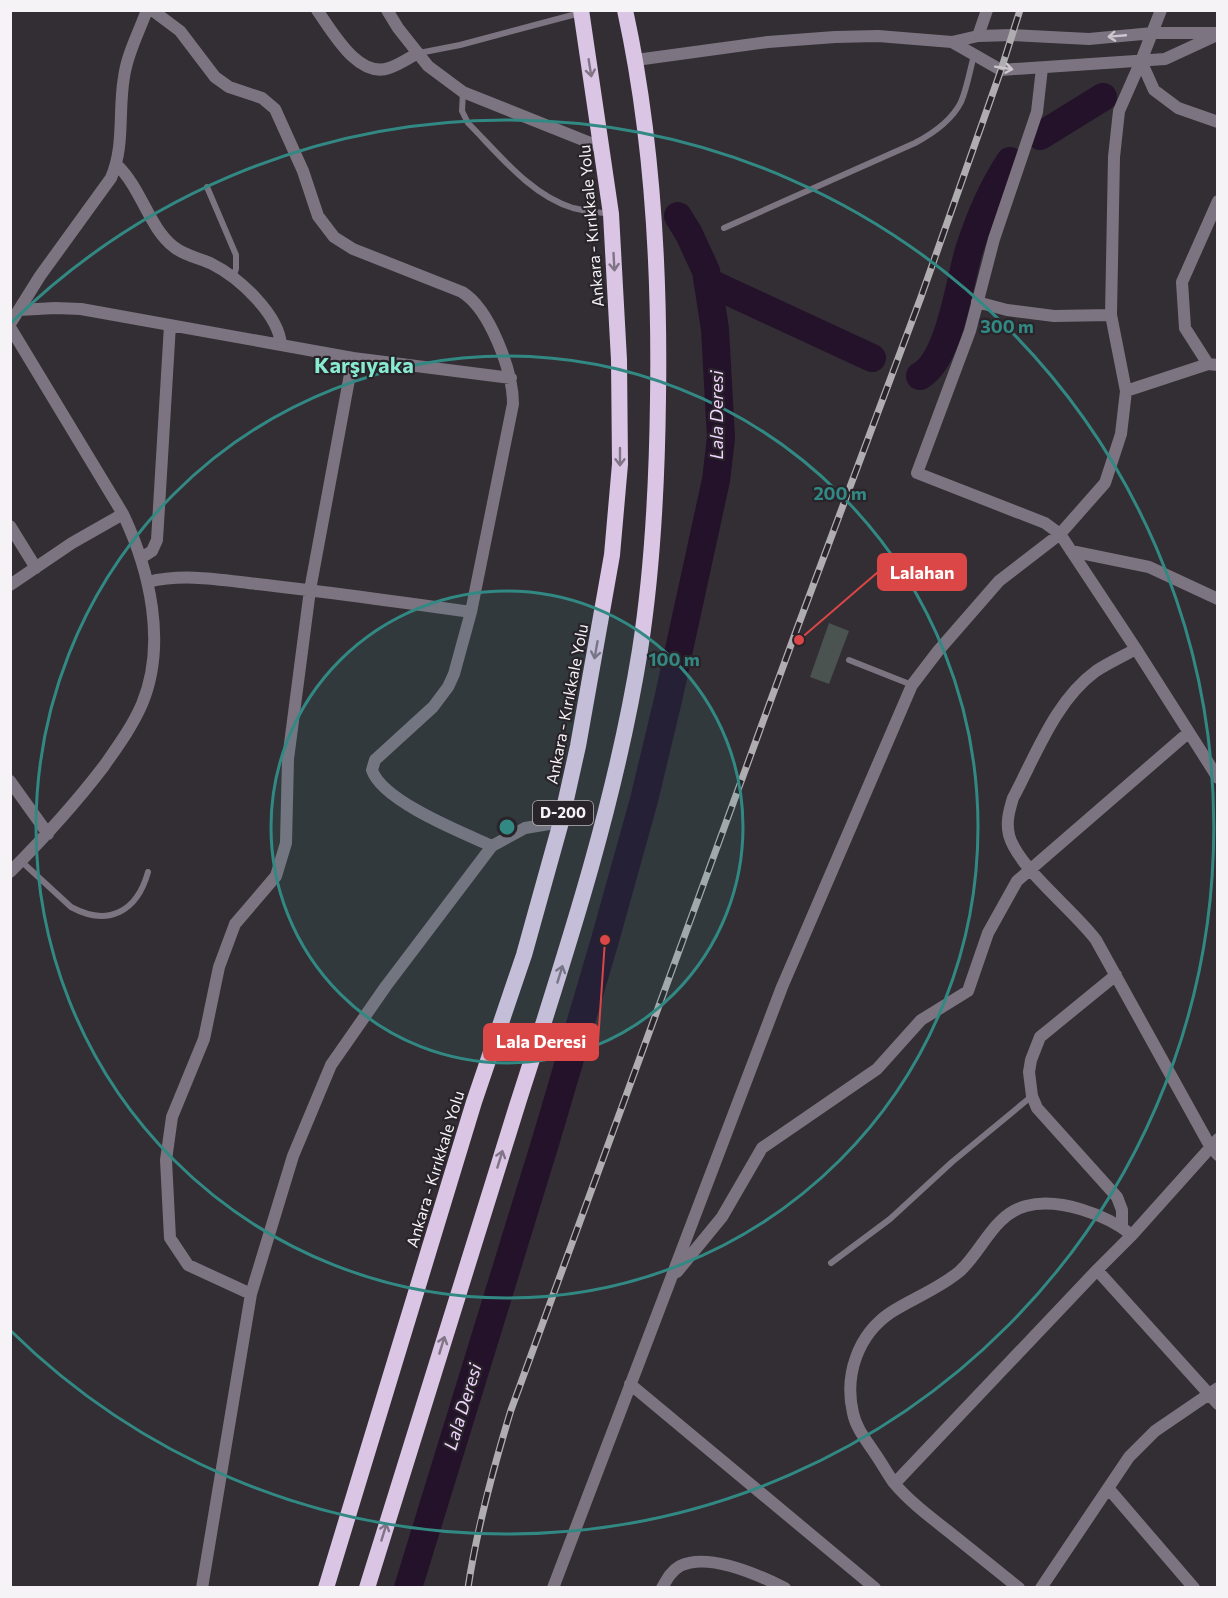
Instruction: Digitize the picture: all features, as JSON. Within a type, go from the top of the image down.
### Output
[{"type":"highway","name":"D-200","points":[[367,1587],[597,847],[620,752],[640,650],[651,559],[658,462],[657,267],[648,155],[636,60],[625,10]]},
{"type":"highway","name":"Ankara - Kırıkkale Yolu","points":[[326,1587],[474,1102],[524,955],[561,822],[580,735],[612,555],[620,464],[619,360],[611,214],[581,12]]},
{"type":"street","points":[[10,872],[77,801],[127,735],[143,703],[152,670],[153,619],[148,582],[123,514],[10,325],[40,276],[111,178],[117,165],[124,75],[147,10]]},
{"type":"street","points":[[153,10],[180,31],[222,83],[238,91],[256,95],[275,109],[303,171],[318,216],[334,237],[353,249],[471,297],[484,315],[511,378],[513,404],[471,612],[459,660],[448,687],[433,707],[375,760],[372,770],[378,781],[409,807],[492,846]]},
{"type":"street","points":[[317,10],[340,43],[364,66],[380,70],[389,68],[418,53]]},
{"type":"street","points":[[387,10],[428,66],[463,92],[603,148]]},
{"type":"street","points":[[978,36],[987,10]]},
{"type":"street","points":[[553,1587],[782,987],[912,685],[938,651],[999,581],[1060,534],[1105,483],[1121,434],[1126,391],[1111,315],[1114,157],[1119,111],[1161,10]]},
{"type":"street","points":[[636,60],[768,42],[835,37],[878,36],[952,42],[978,36],[1013,35],[1089,39],[1153,33],[1218,34]]},
{"type":"street","points":[[952,42],[1001,70],[1165,59],[1218,34]]},
{"type":"street","points":[[1141,61],[1154,90],[1178,108],[1218,122]]},
{"type":"street","points":[[1042,68],[1037,112],[994,238],[960,360],[916,473],[1045,523],[1060,534],[1218,778]]},
{"type":"street","points":[[117,165],[135,184],[160,232],[167,240],[184,253],[233,277],[256,298],[278,330],[281,345]]},
{"type":"street","points":[[1126,391],[1213,364],[1185,328],[1182,282],[1218,201]]},
{"type":"street","points":[[977,302],[1007,310],[1054,316],[1111,315]]},
{"type":"street","points":[[19,310],[81,309],[353,358],[511,378]]},
{"type":"street","points":[[141,558],[152,551],[157,540],[170,325]]},
{"type":"street","points":[[251,1294],[188,1266],[170,1238],[166,1160],[172,1117],[204,1039],[219,967],[227,945],[236,924],[276,876],[286,843],[288,759],[310,590],[353,358]]},
{"type":"street","points":[[10,585],[72,543],[123,514]]},
{"type":"street","points":[[10,526],[36,568]]},
{"type":"street","points":[[1071,551],[1149,567],[1218,600]]},
{"type":"street","points":[[148,582],[189,577],[310,590],[471,612]]},
{"type":"street","points":[[895,1483],[1097,1270],[1127,1231],[1215,1147],[1096,940],[1085,924],[1030,870],[1012,843],[1009,834],[1009,811],[1013,798],[1066,703],[1096,671],[1136,649]]},
{"type":"street","points":[[669,1282],[722,1217],[762,1148],[877,1069],[921,1020],[968,991],[988,933],[1017,881],[1188,733]]},
{"type":"street","points":[[10,781],[48,834]]},
{"type":"street","points":[[202,1587],[251,1294],[293,1156],[331,1065],[386,986],[492,846],[525,828],[561,822]]},
{"type":"street","points":[[1116,975],[1040,1038],[1031,1060],[1029,1084],[1037,1108],[1117,1197],[1127,1231]]},
{"type":"street","points":[[1019,1587],[921,1510],[895,1483],[859,1430],[853,1415],[850,1396],[855,1358],[864,1340],[878,1323],[891,1312],[932,1291],[959,1272],[984,1243],[994,1227],[1008,1214],[1027,1206],[1049,1204],[1087,1211],[1106,1218],[1127,1231]]},
{"type":"street","points":[[1041,1587],[1129,1457],[1155,1431],[1215,1396],[1097,1270]]},
{"type":"street","points":[[630,1384],[876,1587]]},
{"type":"street","points":[[1108,1488],[1194,1587]]},
{"type":"street","points":[[662,1587],[669,1575],[681,1566],[714,1562],[785,1587]]},
{"type":"lane","points":[[418,53],[471,42],[581,12]]},
{"type":"lane","points":[[724,228],[915,143],[934,132],[961,102],[974,56]]},
{"type":"lane","points":[[463,92],[462,111],[468,123],[528,182],[571,208],[611,214]]},
{"type":"lane","points":[[207,188],[236,255],[236,269],[233,277]]},
{"type":"lane","points":[[849,660],[912,685]]},
{"type":"lane","points":[[21,861],[71,907],[80,912],[99,916],[110,915],[129,908],[140,893],[148,872]]},
{"type":"lane","points":[[831,1263],[890,1219],[952,1162],[1032,1096]]},
{"type":"building","points":[[829,623],[849,631],[829,684],[810,677]]},
{"type":"waterway","points":[[1040,136],[1103,97]]},
{"type":"waterway","points":[[920,376],[939,354],[952,319],[973,238],[992,193],[1010,161]]},
{"type":"waterway","name":"Lala Deresi","points":[[408,1588],[546,1140],[644,800],[716,480],[721,438],[715,329],[706,271],[678,216]]},
{"type":"waterway","points":[[708,282],[872,358]]},
{"type":"railway","points":[[468,1588],[486,1498],[511,1410],[921,297],[1020,10]]},
{"type":"place","name":"Lalahan","points":[[799,640]]},
{"type":"place","name":"Lala Deresi","points":[[605,940]]},
{"type":"district","name":"Karşıyaka","points":[[364,365]]}]
